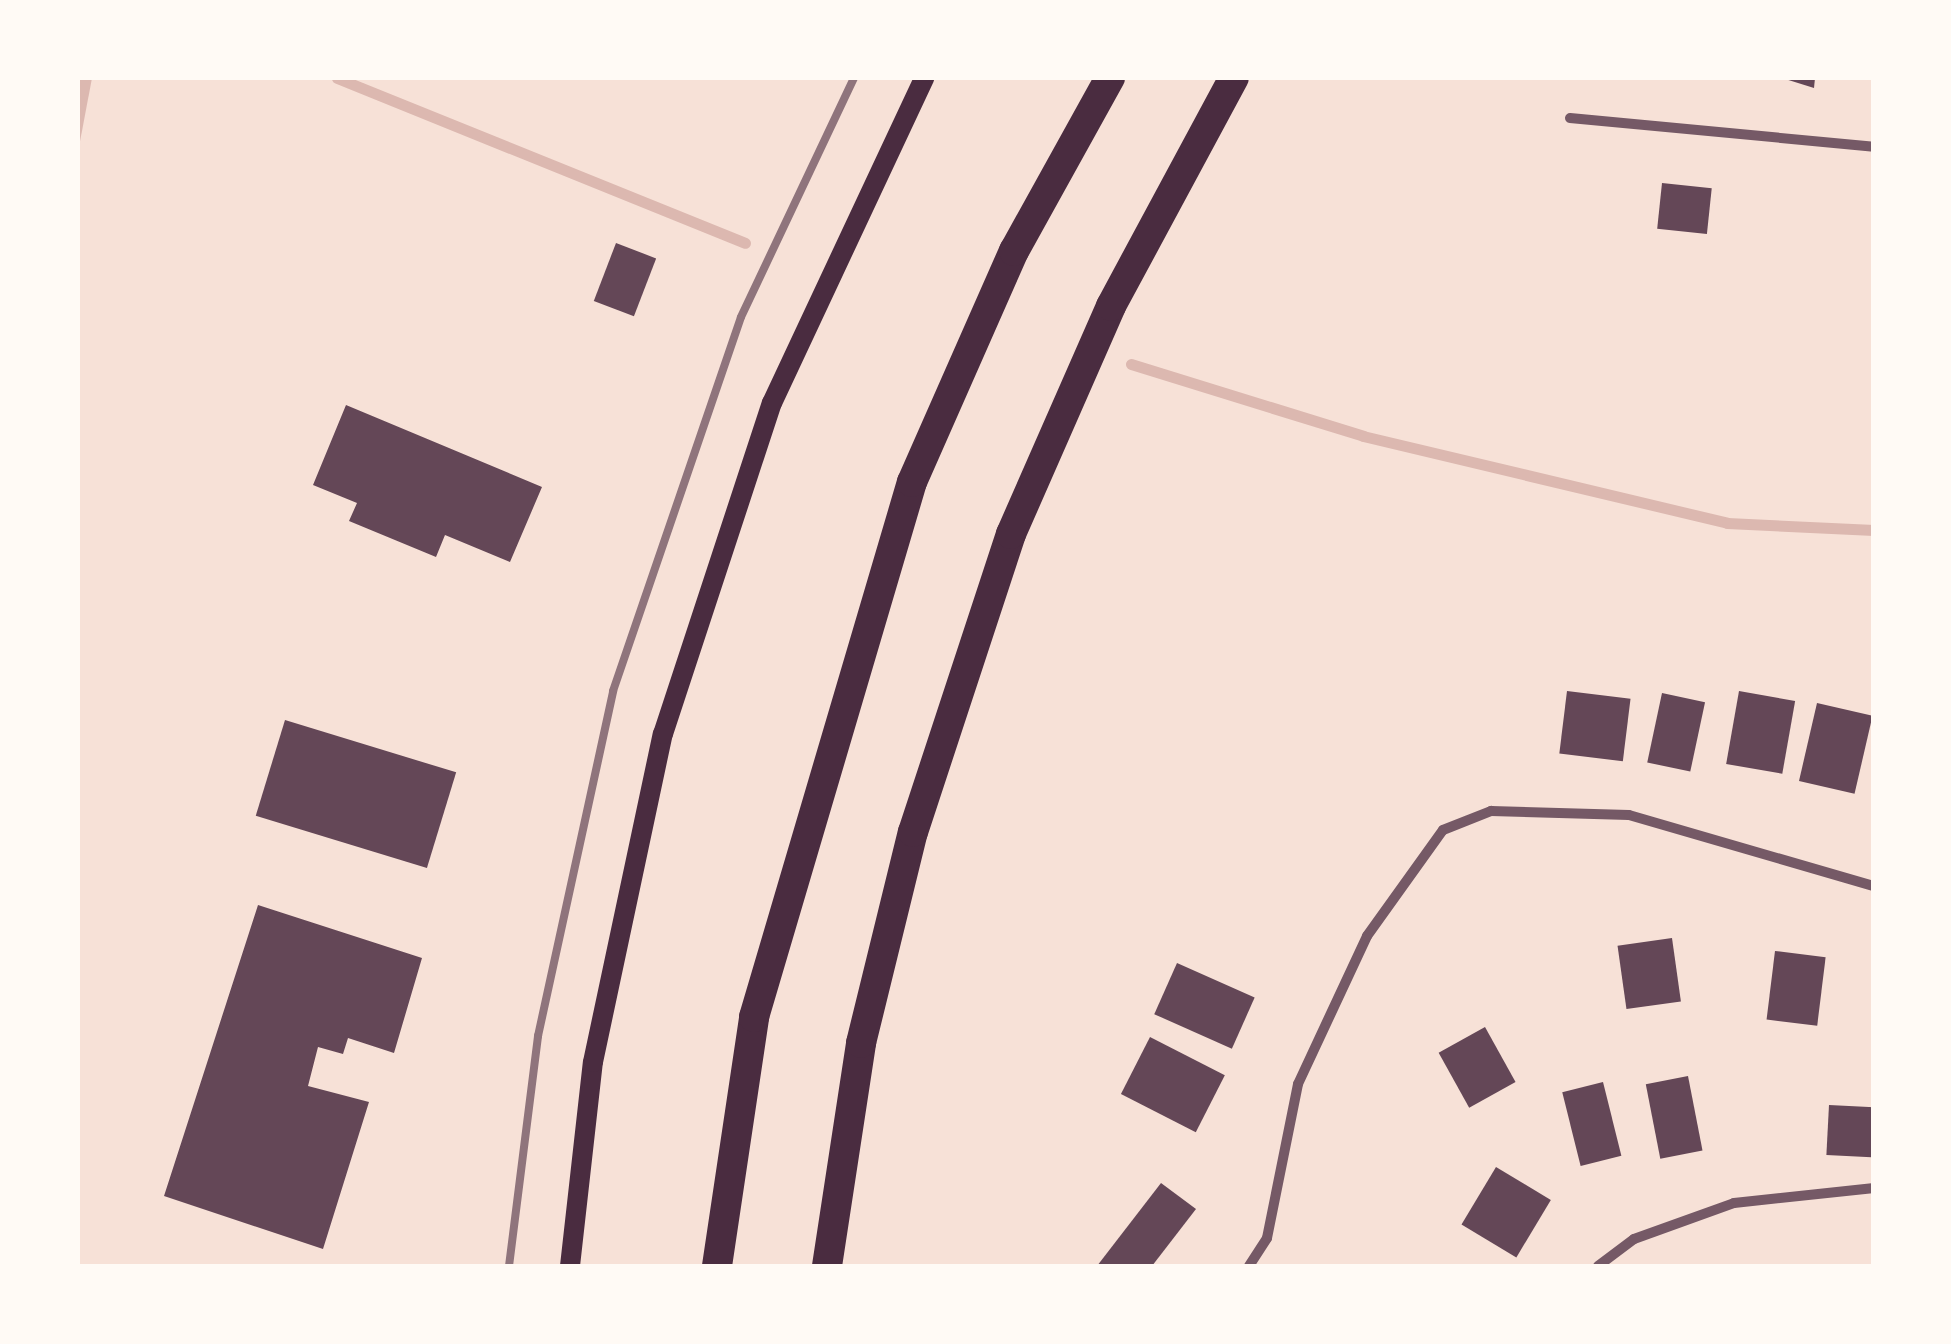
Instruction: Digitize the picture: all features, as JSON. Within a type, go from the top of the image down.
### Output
[{"type":"highway","points":[[717,1266],[754,1018],[912,482],[1014,251],[1110,78]]},
{"type":"highway","points":[[827,1266],[862,1043],[914,832],[1011,534],[1111,306],[1234,78]]},
{"type":"main road","points":[[570,1266],[593,1062],[663,734],[772,402],[924,78]]},
{"type":"street","points":[[1570,118],[1874,147]]},
{"type":"street","points":[[1249,1266],[1267,1238],[1298,1084],[1367,936],[1443,830],[1491,811],[1629,815],[1874,886]]},
{"type":"street","points":[[1598,1266],[1634,1239],[1734,1203],[1874,1188]]},
{"type":"shaded area","points":[[78,78],[92,78],[78,152]]},
{"type":"building","points":[[1782,78],[1815,78],[1814,88]]},
{"type":"building","points":[[1662,183],[1712,188],[1707,234],[1657,229]]},
{"type":"building","points":[[616,243],[656,258],[634,316],[594,301]]},
{"type":"building","points":[[346,405],[542,487],[510,562],[445,535],[436,557],[349,521],[357,503],[313,485]]},
{"type":"building","points":[[1567,691],[1631,699],[1623,761],[1559,754]]},
{"type":"building","points":[[1739,691],[1795,701],[1782,774],[1726,764]]},
{"type":"building","points":[[1662,693],[1705,702],[1690,772],[1647,762]]},
{"type":"building","points":[[1817,703],[1873,716],[1855,794],[1799,781]]},
{"type":"building","points":[[285,720],[456,772],[427,868],[256,816]]},
{"type":"building","points":[[258,905],[422,958],[394,1053],[348,1038],[343,1054],[318,1047],[308,1086],[369,1102],[323,1249],[164,1196]]},
{"type":"building","points":[[1672,938],[1681,1001],[1626,1009],[1618,946]]},
{"type":"building","points":[[1775,951],[1826,957],[1817,1026],[1767,1019]]},
{"type":"building","points":[[1177,963],[1255,998],[1232,1049],[1154,1014]]},
{"type":"building","points":[[1485,1027],[1516,1082],[1469,1108],[1439,1053]]},
{"type":"building","points":[[1150,1037],[1225,1075],[1196,1132],[1121,1094]]},
{"type":"building","points":[[1688,1076],[1703,1151],[1660,1159],[1646,1084]]},
{"type":"building","points":[[1603,1082],[1621,1156],[1581,1166],[1562,1092]]},
{"type":"building","points":[[1829,1105],[1874,1107],[1871,1157],[1826,1155]]},
{"type":"building","points":[[1496,1167],[1551,1200],[1516,1257],[1461,1224]]},
{"type":"building","points":[[1161,1183],[1196,1209],[1152,1266],[1097,1266]]},
{"type":"waterway","points":[[337,78],[745,243]]},
{"type":"waterway","points":[[1131,364],[1363,436],[1727,523],[1874,530]]},
{"type":"railway","points":[[509,1266],[538,1036],[613,691],[741,317],[854,78]]}]
